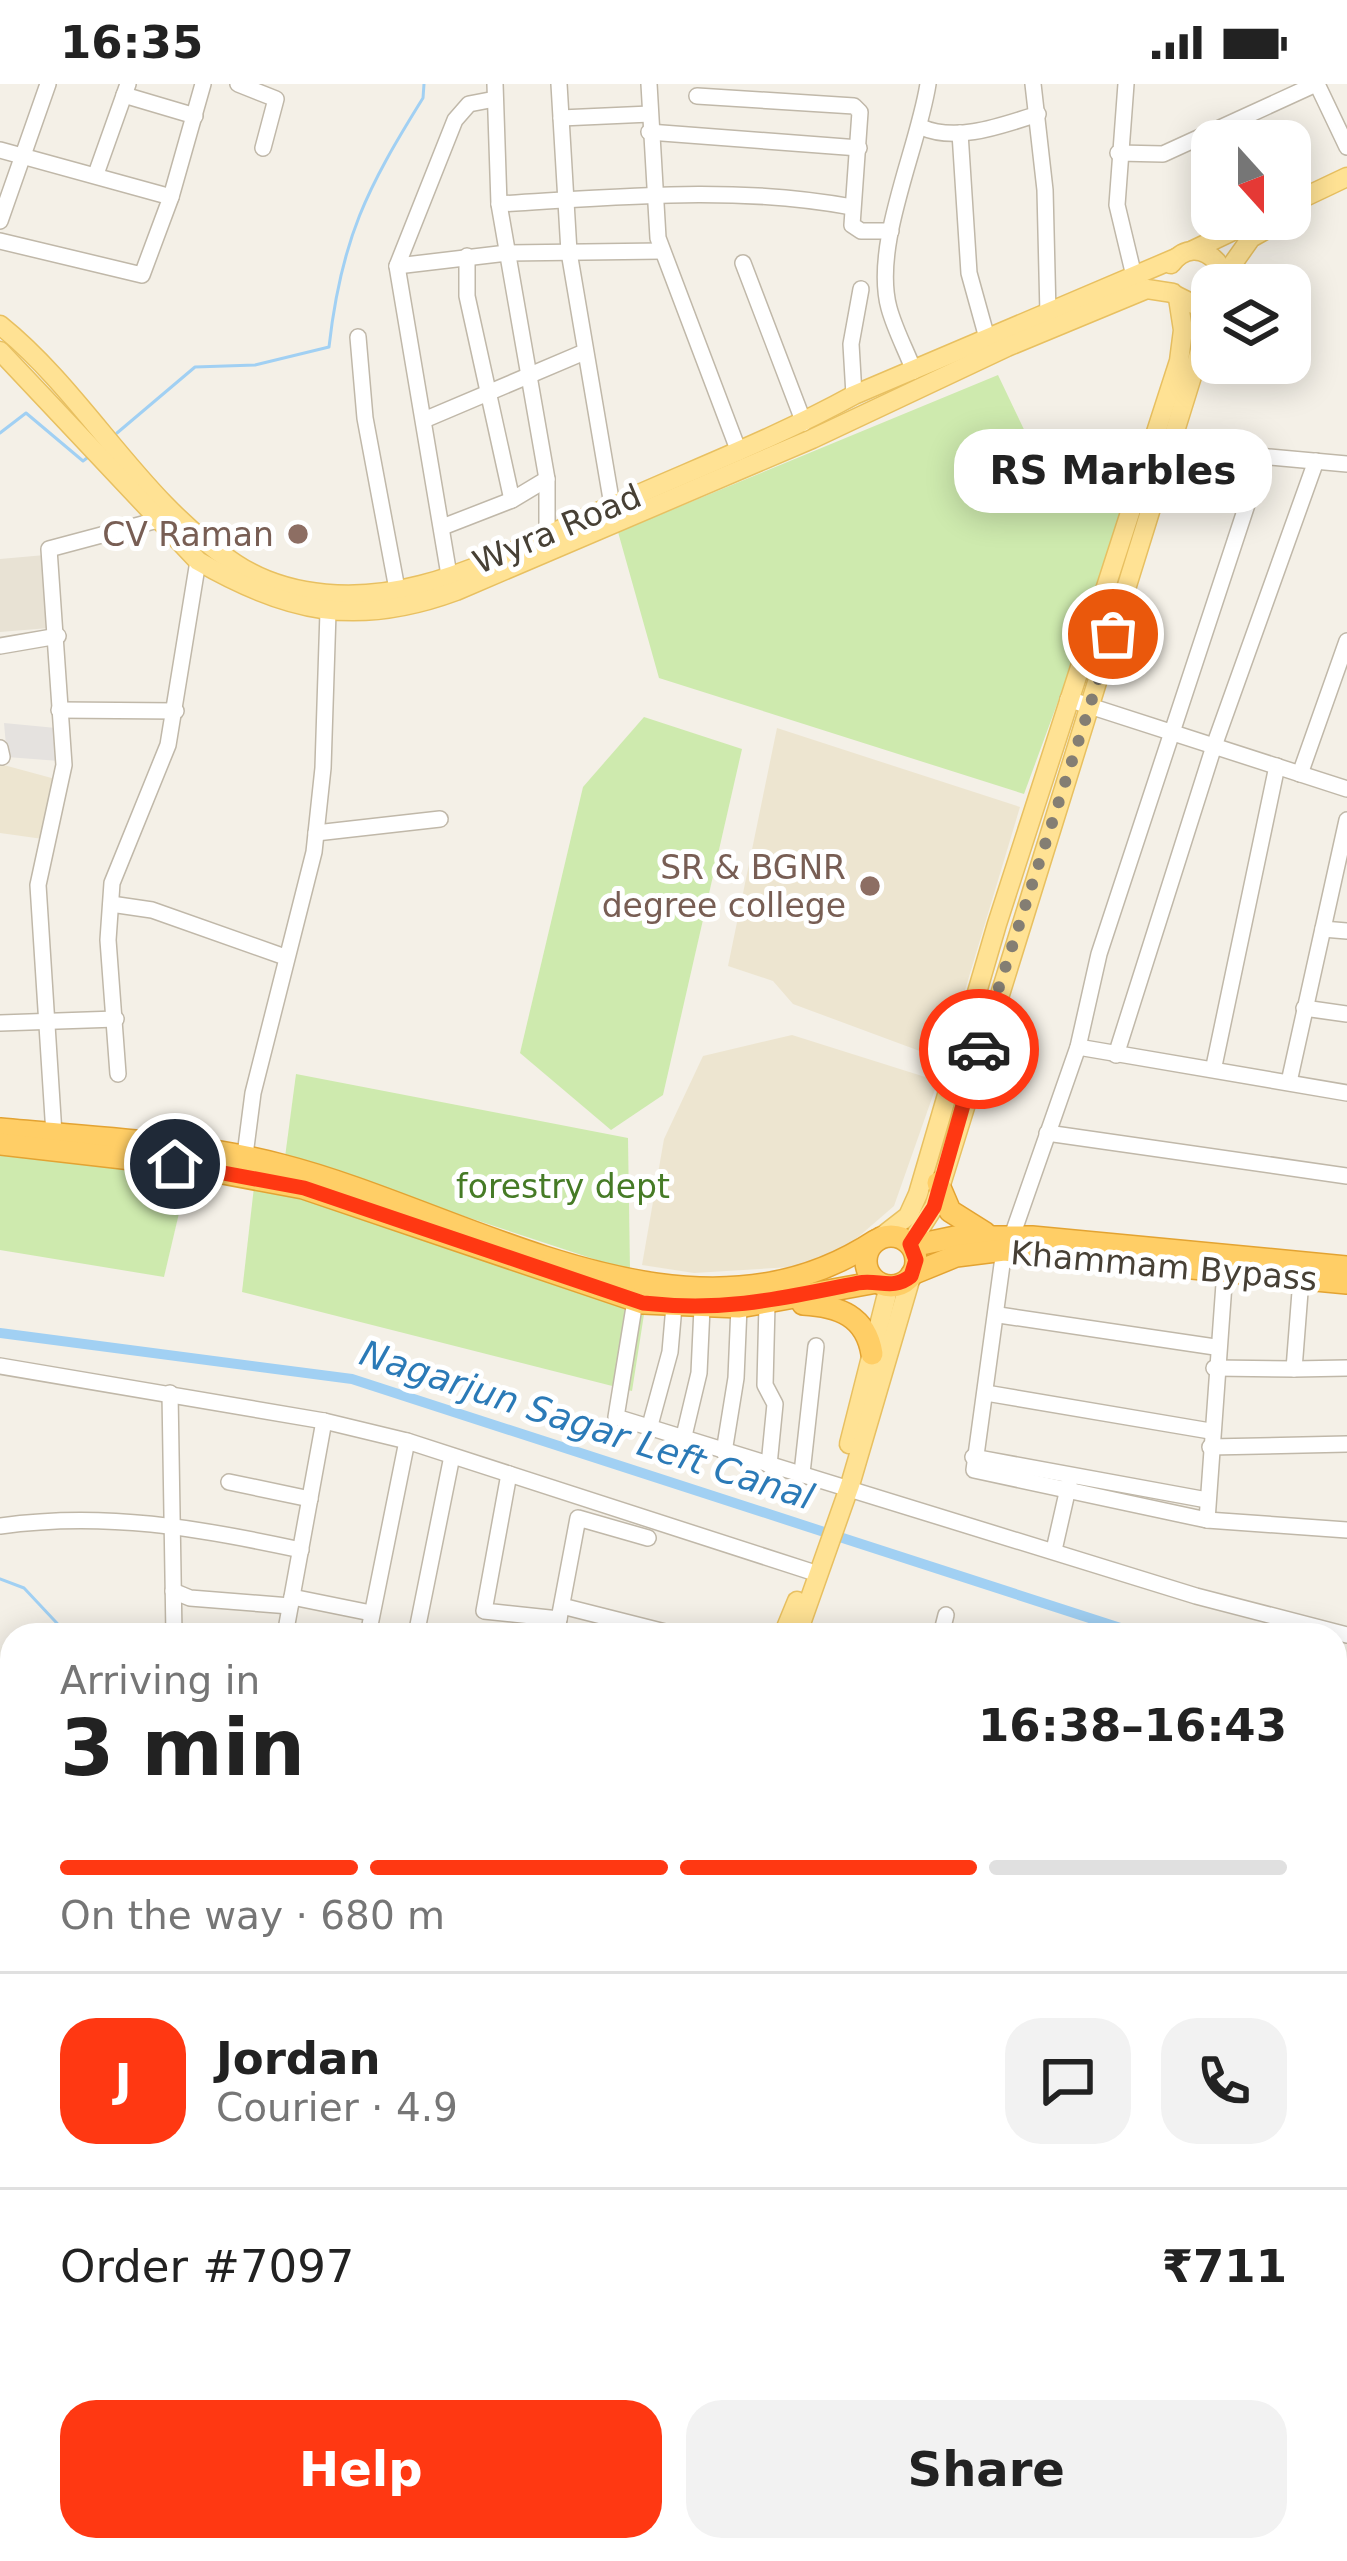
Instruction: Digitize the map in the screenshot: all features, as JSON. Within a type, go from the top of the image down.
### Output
[{"type":"highway","points":[[0,1129],[245,1156],[351,1184],[533,1252],[646,1283],[710,1288],[785,1282],[832,1267],[878,1239],[897,1236],[911,1245],[916,1260],[912,1275],[883,1284],[740,1307],[674,1306],[635,1300],[304,1188],[175,1164],[0,1144]]},
{"type":"highway","points":[[938,1184],[959,1220],[1006,1241]]},
{"type":"highway","name":"Khammam Bypass","points":[[911,1245],[955,1237],[1347,1267]]},
{"type":"highway","points":[[878,1239],[866,1262],[883,1284]]},
{"type":"highway","name":"Khammam Bypass","points":[[912,1275],[1006,1241],[1347,1283]]},
{"type":"highway","points":[[767,1304],[842,1311],[861,1324],[872,1354]]},
{"type":"main road","points":[[1311,194],[1347,177]]},
{"type":"main road","points":[[1311,207],[1347,191]]},
{"type":"main road","name":"Wyra Road","points":[[0,325],[52,374],[169,508],[239,567],[296,590],[406,594],[739,452],[854,395],[1214,240]]},
{"type":"main road","points":[[911,1245],[926,1227],[1179,361],[1183,330],[1168,271],[1184,254],[1210,255],[1212,264]]},
{"type":"main road","name":"Wyra Road","points":[[0,351],[154,520],[198,561],[259,596],[328,612],[550,553],[1138,292],[1156,288],[1191,303]]},
{"type":"main road","points":[[878,1239],[908,1216],[918,1194],[1078,701],[1127,599],[1191,382]]},
{"type":"main road","points":[[789,1623],[842,1492],[912,1275]]},
{"type":"main road","points":[[842,1492],[883,1284]]},
{"type":"main road","points":[[800,1623],[815,1566]]},
{"type":"street","points":[[0,221],[48,84]]},
{"type":"street","points":[[0,241],[142,275],[171,197],[203,84]]},
{"type":"street","points":[[238,84],[276,99],[263,148]]},
{"type":"street","points":[[559,84],[568,252],[612,506]]},
{"type":"street","points":[[649,84],[652,192],[662,251],[739,452]]},
{"type":"street","points":[[914,370],[888,304],[891,231],[921,127],[928,84]]},
{"type":"street","points":[[1033,84],[1048,314]]},
{"type":"street","points":[[1126,84],[1117,205],[1134,276]]},
{"type":"street","points":[[1118,153],[1163,154],[1317,84],[1347,147]]},
{"type":"street","points":[[96,174],[126,90],[195,116]]},
{"type":"street","points":[[697,96],[756,90],[854,106],[860,112],[853,228],[891,231]]},
{"type":"street","points":[[449,575],[445,526],[397,266],[455,120],[469,104],[495,92],[499,204],[547,479],[547,536]]},
{"type":"street","points":[[921,127],[938,135],[960,133],[1038,114]]},
{"type":"street","points":[[561,118],[650,123],[859,148]]},
{"type":"street","points":[[960,133],[969,273],[987,338]]},
{"type":"street","points":[[0,150],[171,197]]},
{"type":"street","points":[[499,204],[652,192],[788,195],[852,207]]},
{"type":"street","points":[[397,266],[467,256],[662,251]]},
{"type":"street","points":[[467,256],[467,296],[512,500]]},
{"type":"street","points":[[743,262],[804,423]]},
{"type":"street","points":[[854,395],[851,344],[861,289]]},
{"type":"street","points":[[358,337],[365,418],[406,594]]},
{"type":"street","points":[[424,421],[582,353]]},
{"type":"street","points":[[1171,448],[1347,464]]},
{"type":"street","points":[[1208,1500],[979,1474],[974,1457],[999,1315],[1006,1241],[1078,1047],[1099,954],[1263,457]]},
{"type":"street","points":[[1116,1055],[1214,746],[1316,460]]},
{"type":"street","points":[[445,526],[512,500],[547,479]]},
{"type":"street","points":[[54,1134],[38,885],[64,765],[49,549],[154,520]]},
{"type":"street","points":[[118,1074],[108,940],[111,904],[130,829],[168,745],[198,561]]},
{"type":"street","points":[[245,1156],[285,957],[316,833],[328,612]]},
{"type":"street","points":[[0,646],[58,636]]},
{"type":"street","points":[[1300,774],[1347,641]]},
{"type":"street","points":[[1078,701],[1347,789]]},
{"type":"street","points":[[59,710],[176,711]]},
{"type":"street","points":[[1214,1066],[1276,766]]},
{"type":"street","points":[[316,833],[440,819]]},
{"type":"street","points":[[1288,1082],[1347,820]]},
{"type":"street","points":[[111,904],[152,910],[285,957]]},
{"type":"street","points":[[1323,929],[1347,931]]},
{"type":"street","points":[[1304,1008],[1347,1014]]},
{"type":"street","points":[[0,1023],[116,1019]]},
{"type":"street","points":[[1078,1047],[1214,1066],[1347,1093]]},
{"type":"street","points":[[1047,1133],[1347,1176]]},
{"type":"street","points":[[1207,1520],[1214,1368],[1225,1270]]},
{"type":"street","points":[[1294,1369],[1301,1279]]},
{"type":"street","points":[[635,1300],[616,1417],[802,1473],[842,1492],[1301,1623]]},
{"type":"street","points":[[767,1304],[765,1385],[776,1404],[769,1465]]},
{"type":"street","points":[[649,1429],[670,1352],[674,1306]]},
{"type":"street","points":[[724,1451],[736,1378],[740,1307]]},
{"type":"street","points":[[683,1440],[699,1373],[702,1308]]},
{"type":"street","points":[[999,1315],[1216,1347]]},
{"type":"street","points":[[802,1473],[816,1346]]},
{"type":"street","points":[[0,1366],[324,1420],[815,1566]]},
{"type":"street","points":[[1214,1368],[1347,1368]]},
{"type":"street","points":[[170,1393],[174,1623]]},
{"type":"street","points":[[986,1393],[1210,1439],[1347,1444]]},
{"type":"street","points":[[287,1623],[324,1420]]},
{"type":"street","points":[[370,1623],[407,1441]]},
{"type":"street","points":[[418,1623],[452,1456]]},
{"type":"street","points":[[509,1474],[484,1611],[559,1620],[581,1500]]},
{"type":"street","points":[[230,1482],[310,1499]]},
{"type":"street","points":[[1054,1550],[1069,1482]]},
{"type":"street","points":[[1069,1482],[1207,1520],[1347,1530]]},
{"type":"street","points":[[0,1526],[75,1518],[172,1522],[301,1550]]},
{"type":"street","points":[[578,1518],[649,1538]]},
{"type":"street","points":[[173,1591],[190,1598],[291,1602],[371,1613]]},
{"type":"street","points":[[944,1623],[946,1616]]},
{"type":"shaded area","points":[[45,555],[49,628],[0,632],[0,559]]},
{"type":"shaded area","points":[[4,723],[56,728],[59,761],[7,757]]},
{"type":"shaded area","name":"SR & BGNR degree college","points":[[777,728],[1020,807],[944,1060],[793,1004],[773,981],[728,966]]},
{"type":"shaded area","points":[[0,764],[59,780],[50,840],[0,833]]},
{"type":"shaded area","points":[[792,1035],[938,1081],[894,1206],[842,1251],[807,1266],[694,1273],[642,1265],[664,1139],[703,1056]]},
{"type":"green space","points":[[998,375],[1040,463],[1142,473],[1024,794],[659,678],[618,532]]},
{"type":"green space","points":[[644,717],[742,749],[663,1095],[611,1130],[520,1053],[583,787]]},
{"type":"green space","name":"forestry dept","points":[[296,1074],[628,1138],[630,1271],[285,1157]]},
{"type":"green space","points":[[0,1155],[188,1175],[164,1277],[0,1250]]},
{"type":"green space","points":[[255,1178],[645,1308],[632,1391],[242,1292]]},
{"type":"waterway","points":[[117,433],[195,367],[255,365],[329,347],[349,244],[386,160],[423,98],[424,84]]},
{"type":"waterway","points":[[0,433],[26,413],[83,461],[91,455]]},
{"type":"waterway","name":"Nagarjun Sagar Left Canal","points":[[0,1333],[352,1379],[1105,1623]]},
{"type":"waterway","points":[[0,1579],[24,1588],[57,1623]]},
{"type":"waterway","points":[[0,2043],[0,2061]]},
{"type":"way so far","points":[[979,1049],[1113,634]]},
{"type":"place","name":"CV Raman","points":[[298,534]]},
{"type":"place","name":"RS Marbles","points":[[1113,634]]},
{"type":"place","name":"SR & BGNR degree college","points":[[870,886]]},
{"type":"route","points":[[175,1164],[304,1188],[584,1287],[643,1303],[740,1307],[869,1282],[895,1286],[916,1267],[910,1244],[926,1227],[934,1207],[979,1049]]}]
